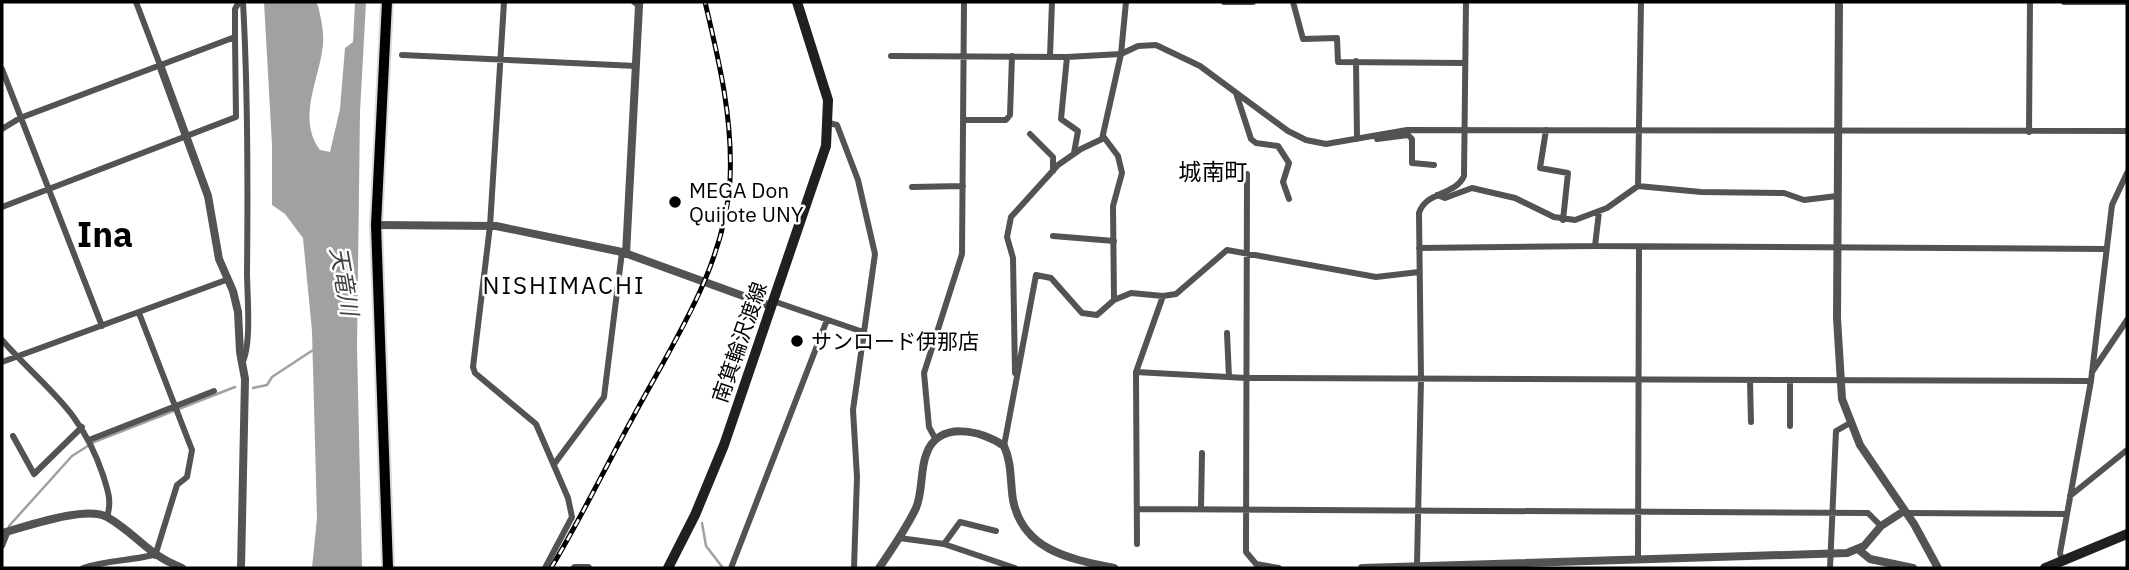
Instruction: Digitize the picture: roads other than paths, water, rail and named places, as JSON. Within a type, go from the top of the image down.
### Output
[{"type":"highway","points":[[387,2],[376,225],[388,568]]},
{"type":"main road","name":"南箕輪沢渡線","points":[[668,568],[705,492],[826,146],[829,123],[824,86],[797,2]]},
{"type":"main road","points":[[2045,568],[2127,534]]},
{"type":"street","points":[[136,2],[208,196],[219,259],[238,312],[245,379],[241,568]]},
{"type":"street","points":[[2,207],[48,187],[236,117],[235,9],[241,2]]},
{"type":"street","points":[[241,2],[248,94],[246,352],[242,363]]},
{"type":"street","points":[[503,2],[490,226],[472,367],[475,373],[536,424],[568,498],[572,517],[545,568]]},
{"type":"street","points":[[936,440],[929,428],[923,373],[962,254],[964,2]]},
{"type":"street","points":[[1050,56],[1052,2]]},
{"type":"street","points":[[1016,385],[1012,316],[1013,258],[1007,237],[1011,217],[1053,171],[1103,136],[1121,54],[1126,2]]},
{"type":"street","points":[[1224,2],[1253,2]]},
{"type":"street","points":[[1293,2],[1303,38],[1337,38],[1338,62],[1465,63]]},
{"type":"street","points":[[1417,565],[1421,206],[1437,195],[1458,187],[1464,176],[1466,2]]},
{"type":"street","points":[[1638,186],[1641,2]]},
{"type":"street","points":[[1839,2],[1839,380],[1850,424],[1860,445],[1905,512],[1938,568]]},
{"type":"street","points":[[2029,132],[2030,2]]},
{"type":"street","points":[[2064,2],[2127,2]]},
{"type":"street","points":[[555,463],[604,397],[624,253],[638,3]]},
{"type":"street","points":[[2,129],[20,118],[235,37]]},
{"type":"street","points":[[891,56],[1067,57],[1121,54],[1138,46],[1163,47],[1200,66],[1288,131],[1306,140],[1326,144],[1407,130],[2127,131]]},
{"type":"street","points":[[402,54],[636,66]]},
{"type":"street","points":[[963,120],[1006,120],[1010,115],[1012,56]]},
{"type":"street","points":[[1067,57],[1061,119],[1078,131],[1074,155]]},
{"type":"street","points":[[1356,61],[1357,139]]},
{"type":"street","points":[[2,69],[102,327]]},
{"type":"street","points":[[1236,92],[1251,139],[1256,143],[1278,146],[1289,163],[1283,182],[1289,199]]},
{"type":"street","points":[[829,123],[837,125],[848,150],[872,235],[874,273],[853,410],[857,477],[854,568]]},
{"type":"street","points":[[1546,130],[1540,168],[1568,173],[1563,220]]},
{"type":"street","points":[[1030,134],[1052,156],[1053,171]]},
{"type":"street","points":[[1370,137],[1372,140],[1408,135],[1412,139],[1412,163],[1434,165]]},
{"type":"street","points":[[1103,136],[1118,156],[1122,173],[1113,206],[1114,300]]},
{"type":"street","points":[[2062,560],[2060,553],[2091,382],[2112,205],[2127,173]]},
{"type":"street","points":[[1247,174],[1246,552],[1251,561],[1279,568]]},
{"type":"street","points":[[912,187],[963,186]]},
{"type":"street","points":[[1437,195],[1445,198],[1472,188],[1515,198],[1563,220],[1575,220],[1599,212],[1638,186],[1702,192],[1784,193],[1804,200],[1837,196]]},
{"type":"street","points":[[1595,246],[1599,212]]},
{"type":"street","points":[[376,225],[490,226],[624,253],[863,332]]},
{"type":"street","points":[[1053,236],[1114,241]]},
{"type":"street","points":[[1419,248],[1595,246],[2106,249]]},
{"type":"street","points":[[1638,559],[1639,247]]},
{"type":"street","points":[[1114,568],[1056,554],[1033,539],[1017,513],[1004,446],[1037,275],[1051,278],[1082,313],[1097,315],[1114,300],[1131,292],[1163,296],[1176,294],[1227,250],[1246,251],[1376,276],[1419,272]]},
{"type":"street","points":[[2,362],[18,359],[226,280]]},
{"type":"street","points":[[1137,544],[1136,372],[1163,296]]},
{"type":"street","points":[[139,313],[192,450],[187,477],[177,485],[154,556]]},
{"type":"street","points":[[731,568],[827,320]]},
{"type":"street","points":[[2092,372],[2127,320]]},
{"type":"street","points":[[1227,333],[1229,377]]},
{"type":"street","points":[[2,340],[64,404],[91,442],[111,499],[107,517]]},
{"type":"street","points":[[1136,372],[1246,378],[2091,382]]},
{"type":"street","points":[[1790,380],[1790,426]]},
{"type":"street","points":[[1751,381],[1751,422]]},
{"type":"street","points":[[91,442],[176,410],[214,391]]},
{"type":"street","points":[[1830,568],[1836,431],[1850,424]]},
{"type":"street","points":[[13,436],[34,474],[82,428]]},
{"type":"street","points":[[879,568],[899,538],[919,499],[925,458],[936,440],[961,430],[992,437],[1004,446]]},
{"type":"street","points":[[2070,496],[2127,450]]},
{"type":"street","points":[[1201,508],[1202,453]]},
{"type":"street","points":[[1137,509],[1868,513],[1881,526]]},
{"type":"street","points":[[1362,568],[1847,553],[1859,550],[1881,526],[1905,512],[2067,514]]},
{"type":"street","points":[[2,545],[5,532],[78,514],[95,513],[107,517],[154,556],[183,568]]},
{"type":"street","points":[[944,544],[960,522],[971,522],[996,531]]},
{"type":"street","points":[[899,538],[944,544],[1015,568]]},
{"type":"street","points":[[1859,550],[1870,559],[1913,568]]},
{"type":"street","points":[[83,568],[102,562],[139,560],[154,556]]},
{"type":"street","points":[[575,568],[587,568]]},
{"type":"water","name":"天竜川","points":[[264,2],[316,2],[318,6],[323,44],[311,98],[310,125],[320,150],[330,152],[340,109],[345,48],[353,42],[355,2],[366,2],[360,112],[357,347],[362,568],[312,568],[317,518],[312,331],[303,238],[285,214],[272,205],[272,145]]},
{"type":"waterway","points":[[253,388],[267,385],[272,377],[313,350]]},
{"type":"waterway","points":[[9,526],[72,456],[94,442],[235,387]]},
{"type":"waterway","points":[[702,523],[706,546],[723,568]]},
{"type":"railway","points":[[551,568],[694,304],[718,244],[730,180],[729,134],[720,68],[705,2]]},
{"type":"place","name":"MEGA Don Quijote UNY","points":[[675,202]]},
{"type":"place","name":"サンロード伊那店","points":[[797,341]]},
{"type":"district","name":"城南町","points":[[1213,171]]},
{"type":"district","name":"Ina","points":[[105,234]]},
{"type":"district","name":"NISHIMACHI","points":[[564,285]]}]
